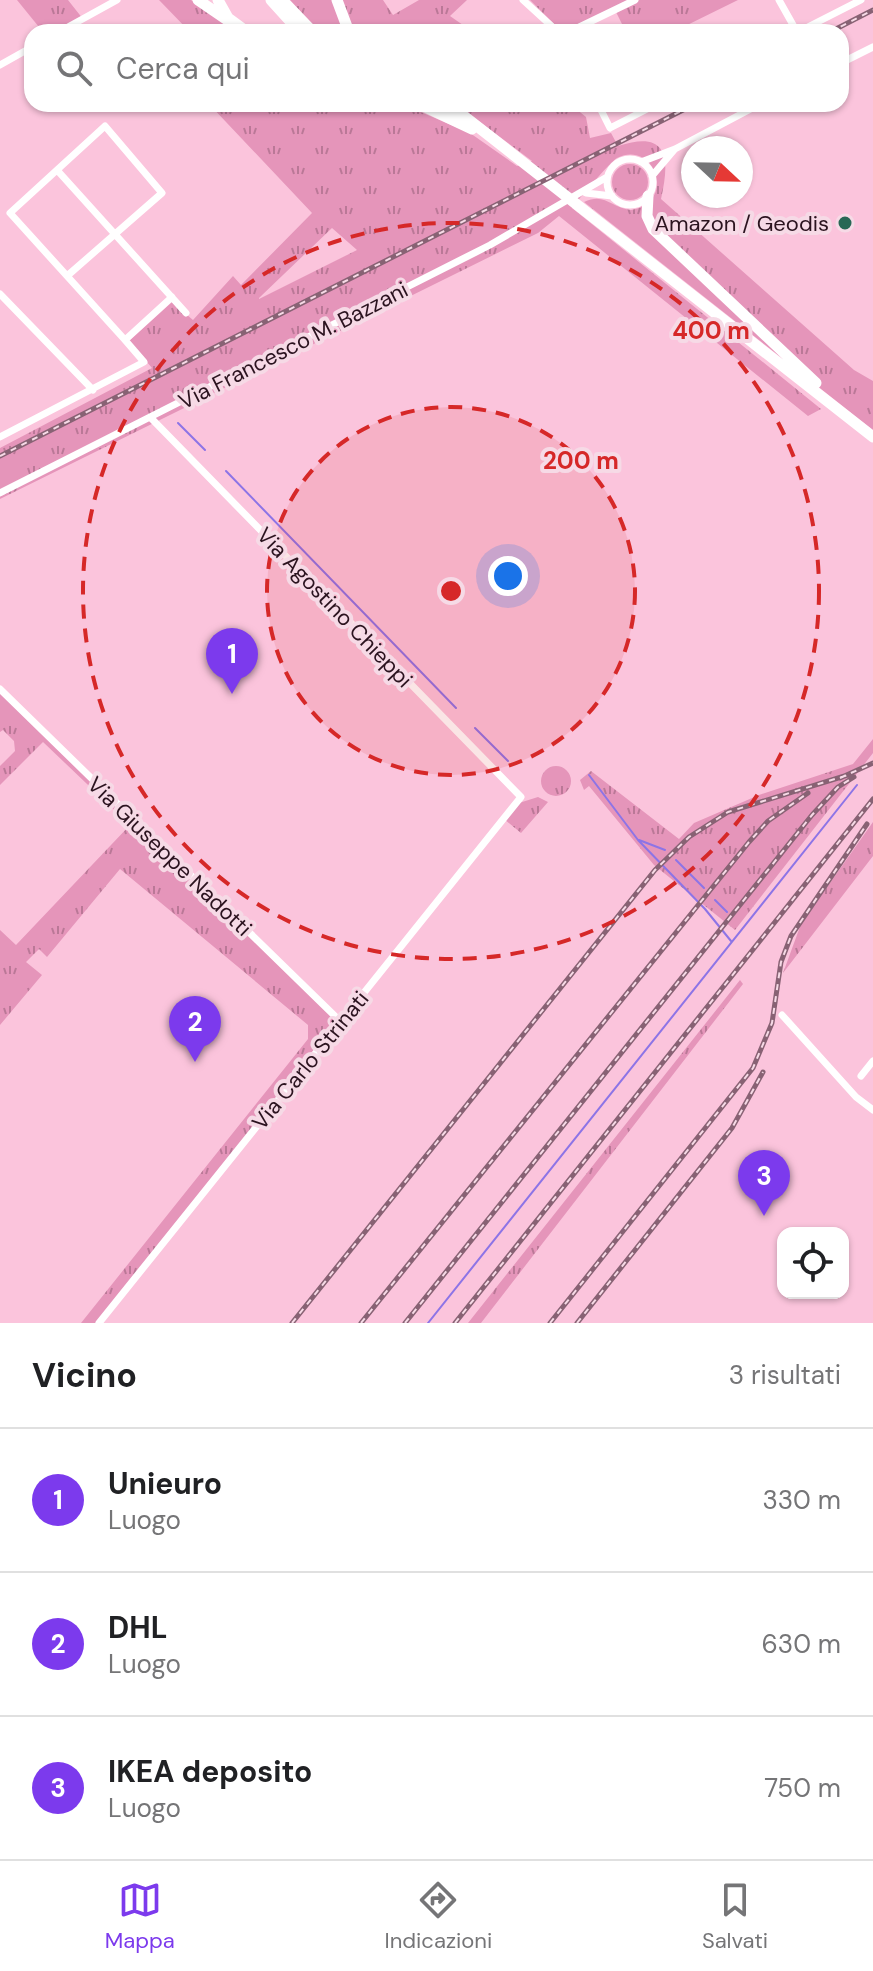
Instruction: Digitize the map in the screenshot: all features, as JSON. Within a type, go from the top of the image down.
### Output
[{"type":"highway","points":[[198,0],[234,24]]},
{"type":"highway","points":[[218,0],[237,24]]},
{"type":"highway","points":[[271,0],[293,24]]},
{"type":"highway","points":[[282,0],[305,24]]},
{"type":"highway","points":[[337,2],[346,24]]},
{"type":"highway","points":[[436,112],[503,148]]},
{"type":"highway","points":[[457,112],[873,437]]},
{"type":"highway","points":[[648,196],[647,216],[653,229],[793,363],[845,406],[862,428]]},
{"type":"street","points":[[71,24],[102,4],[117,0]]},
{"type":"street","points":[[523,0],[549,24]]},
{"type":"street","points":[[586,24],[635,0]]},
{"type":"street","points":[[779,0],[792,24]]},
{"type":"street","points":[[813,24],[861,0]]},
{"type":"street","points":[[849,59],[873,47]]},
{"type":"street","points":[[0,65],[24,52]]},
{"type":"street","points":[[602,112],[610,128],[641,112]]},
{"type":"street","points":[[612,196],[607,177],[619,161],[641,162],[675,149],[745,112]]},
{"type":"street","points":[[0,437],[144,362],[10,213],[105,126],[162,193],[67,276]]},
{"type":"street","points":[[584,193],[612,196],[630,205],[648,196],[652,176],[675,149]]},
{"type":"street","points":[[641,162],[652,176]]},
{"type":"street","points":[[57,170],[186,313]]},
{"type":"street","name":"Via Francesco M. Bazzani","points":[[0,493],[584,193],[607,177]]},
{"type":"street","points":[[0,294],[93,390]]},
{"type":"street","points":[[125,340],[172,297]]},
{"type":"street","name":"Via Agostino Chieppi","points":[[150,417],[521,797]]},
{"type":"street","name":"Via Giuseppe Nadotti","points":[[0,689],[341,1022]]},
{"type":"street","name":"Via Carlo Strinati","points":[[99,1323],[521,797]]},
{"type":"street","points":[[782,1015],[856,1097],[873,1110]]},
{"type":"street","points":[[861,1076],[873,1061]]},
{"type":"green space","points":[[17,0],[68,0],[83,19],[74,24],[36,24]]},
{"type":"green space","points":[[159,0],[191,0],[226,24],[182,24]]},
{"type":"green space","points":[[290,0],[383,0],[393,15],[419,0],[467,0],[450,16],[462,24],[312,24]]},
{"type":"green space","points":[[530,0],[738,0],[689,24],[622,24],[615,10],[587,24],[554,24]]},
{"type":"green space","points":[[217,112],[421,112],[470,133],[517,166],[532,161],[465,112],[580,112],[586,117],[590,138],[611,133],[618,146],[648,141],[662,151],[665,171],[661,199],[854,370],[873,381],[873,430],[584,202],[603,200],[631,210],[645,205],[654,196],[656,174],[641,157],[630,154],[617,158],[572,208],[821,409],[808,416],[559,216],[538,233],[0,499],[0,448],[152,368],[129,341],[172,302],[193,320],[233,276],[241,285],[312,213]],"holes":[[[332,228],[357,250],[259,299]]]},
{"type":"green space","points":[[630,164],[642,170],[648,182],[642,194],[630,200],[618,194],[612,182],[618,170]]},
{"type":"green space","points":[[0,689],[342,1022],[99,1323],[81,1323],[308,1039],[308,1025],[120,869],[47,957],[39,949],[26,962],[42,975],[0,1025],[0,930],[16,945],[130,825],[43,742],[0,785],[0,766],[15,751],[14,741],[3,730],[0,732]]},
{"type":"green space","points":[[873,739],[873,753],[735,930],[654,865],[589,786],[584,790],[580,780],[591,771],[679,839],[694,823],[759,795],[853,764]]},
{"type":"green space","points":[[556,766],[562,767],[570,775],[570,787],[562,795],[556,796],[550,795],[542,787],[541,781],[542,775],[550,767]]},
{"type":"green space","points":[[538,797],[548,802],[521,833],[504,819],[519,803]]},
{"type":"green space","points":[[873,822],[873,856],[783,973],[801,924]]},
{"type":"green space","points":[[740,980],[743,984],[481,1323],[468,1323]]},
{"type":"waterway","points":[[178,423],[205,450]]},
{"type":"waterway","points":[[226,471],[456,708]]},
{"type":"waterway","points":[[475,728],[508,761]]},
{"type":"waterway","points":[[589,775],[638,840],[705,909],[731,941]]},
{"type":"waterway","points":[[428,1323],[857,785]]},
{"type":"waterway","points":[[639,840],[665,850]]},
{"type":"waterway","points":[[676,860],[704,888]]},
{"type":"waterway","points":[[715,900],[727,912]]},
{"type":"railway","points":[[846,24],[873,10]]},
{"type":"railway","points":[[0,456],[679,112]]},
{"type":"railway","points":[[840,778],[873,763]]},
{"type":"railway","points":[[292,1323],[655,870],[689,837],[728,812],[851,774]]},
{"type":"railway","points":[[405,1323],[812,815],[838,787],[854,777]]},
{"type":"railway","points":[[361,1323],[749,842],[768,821],[808,793]]},
{"type":"railway","points":[[455,1323],[873,799]]},
{"type":"railway","points":[[550,1323],[753,1068],[772,1023],[781,962],[791,936],[867,824]]},
{"type":"railway","points":[[577,1323],[732,1128],[763,1072]]},
{"type":"place","name":"Amazon / Geodis","points":[[845,223]]},
{"type":"place","name":"Unieuro","points":[[232,694]]},
{"type":"place","name":"DHL","points":[[195,1062]]},
{"type":"place","name":"IKEA deposito","points":[[764,1216]]}]
